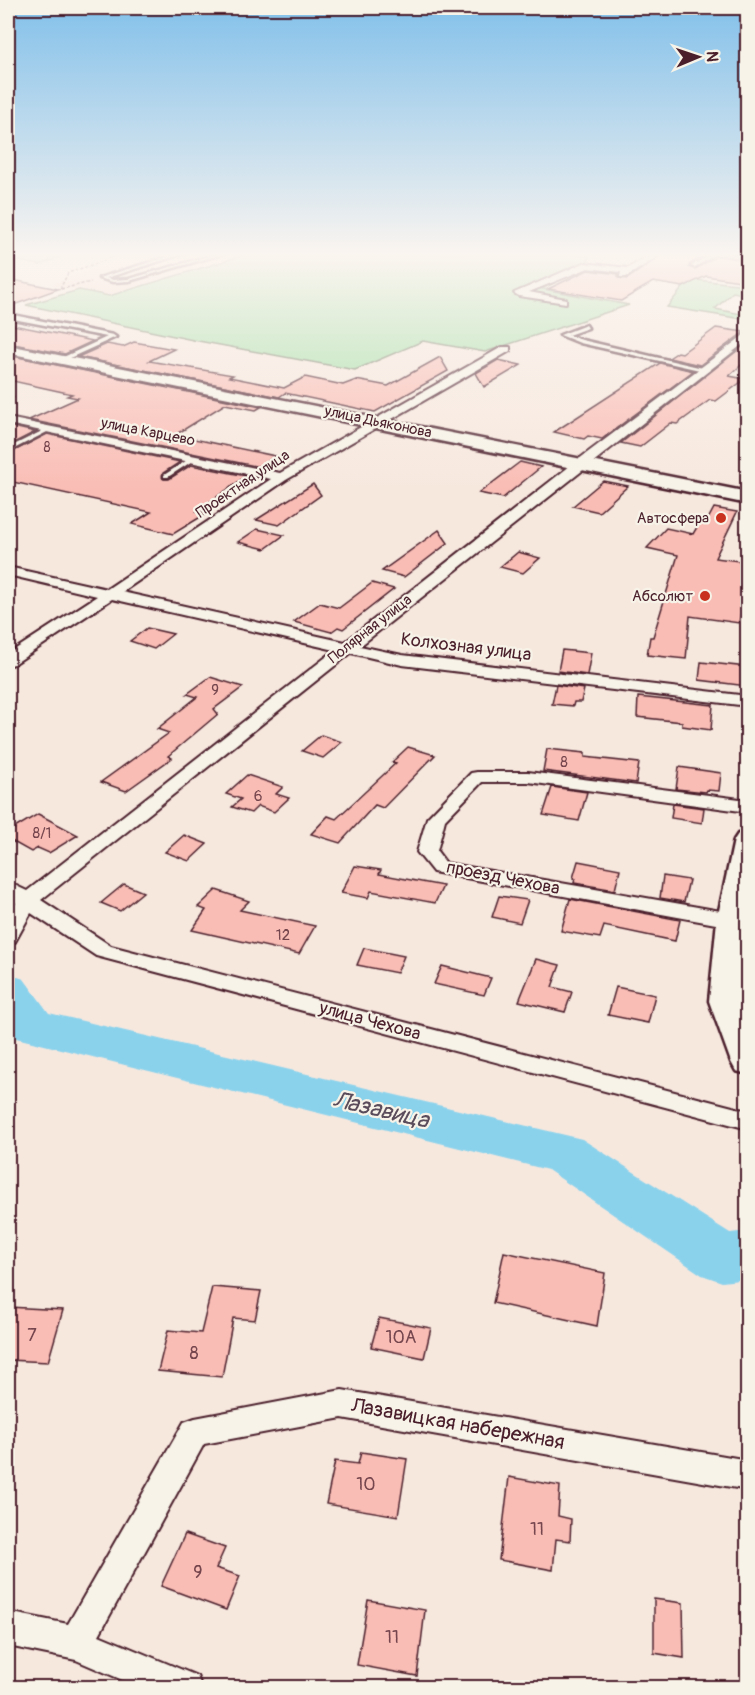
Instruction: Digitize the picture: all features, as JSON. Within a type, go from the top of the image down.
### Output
[{"type":"main road","name":"улица Дьяконова","points":[[8,349],[376,421],[579,465],[747,498]]},
{"type":"main road","points":[[747,840],[732,920],[725,1001],[747,1062]]},
{"type":"street","name":"Полярная улица","points":[[8,937],[27,901],[747,335]]},
{"type":"street","name":"Проектная улица","points":[[8,661],[282,477],[376,421],[506,349]]},
{"type":"street","name":"улица Карцево","points":[[8,421],[282,477]]},
{"type":"street","name":"Колхозная улица","points":[[8,571],[402,660],[747,701]]},
{"type":"street","name":"проезд Чехова","points":[[732,920],[440,868],[427,852],[436,818],[477,777],[528,777],[747,806]]},
{"type":"street","name":"улица Чехова","points":[[8,888],[104,951],[747,1120]]},
{"type":"street","name":"Лазавицкая набережная","points":[[76,1643],[195,1432],[342,1404],[747,1475]]},
{"type":"street","points":[[8,1629],[76,1643],[185,1688]]},
{"type":"lane","points":[[61,360],[113,338],[85,332]]},
{"type":"lane","points":[[571,332],[563,335],[580,341],[704,369]]},
{"type":"lane","points":[[8,450],[50,429]]},
{"type":"lane","points":[[166,476],[194,458]]},
{"type":"green space","points":[[155,332],[546,332],[485,352],[423,341],[355,370]]},
{"type":"building","points":[[8,332],[49,332],[93,341],[65,354],[8,343]]},
{"type":"building","points":[[710,332],[744,332],[700,365],[669,358],[678,352],[682,353]]},
{"type":"building","points":[[134,342],[174,349],[149,361],[233,375],[229,377],[284,388],[305,377],[343,385],[356,380],[388,386],[440,357],[448,371],[375,412],[285,393],[279,397],[78,357],[107,344],[123,347]]},
{"type":"building","points":[[747,343],[747,360],[729,376],[745,379],[716,401],[710,400],[677,424],[671,423],[640,447],[621,443]]},
{"type":"building","points":[[8,355],[261,407],[256,410],[225,404],[175,435],[275,456],[260,467],[29,420],[78,398],[67,396],[72,394],[8,380]]},
{"type":"building","points":[[498,360],[521,365],[484,387],[476,373]]},
{"type":"building","points":[[660,363],[693,371],[602,439],[588,436],[584,439],[554,432]]},
{"type":"building","points":[[13,427],[35,432],[8,446],[8,430]]},
{"type":"building","points":[[47,434],[180,462],[163,473],[164,479],[169,479],[191,465],[246,476],[197,511],[207,513],[173,534],[132,524],[151,512],[8,481],[8,454]]},
{"type":"building","points":[[520,462],[541,467],[503,498],[479,493]]},
{"type":"building","points":[[603,481],[628,486],[599,512],[573,506]]},
{"type":"building","points":[[313,484],[321,495],[279,525],[256,520]]},
{"type":"building","points":[[714,508],[737,512],[715,558],[747,562],[747,580],[739,623],[690,616],[686,659],[647,655],[650,637],[653,637],[678,555],[647,548],[666,528],[693,534],[700,522],[706,523]]},
{"type":"building","points":[[257,529],[284,535],[265,549],[238,542]]},
{"type":"building","points":[[439,530],[448,543],[404,577],[382,571]]},
{"type":"building","points":[[518,552],[540,558],[523,573],[500,567]]},
{"type":"building","points":[[372,583],[394,589],[343,629],[338,627],[331,632],[294,622],[320,603],[339,608]]},
{"type":"building","points":[[147,628],[173,634],[154,649],[130,641]]},
{"type":"building","points":[[562,650],[591,653],[587,675],[558,671]]},
{"type":"building","points":[[701,662],[747,667],[747,686],[699,680]]},
{"type":"building","points":[[210,677],[243,687],[214,709],[218,714],[168,756],[172,758],[126,791],[101,782],[169,733],[157,729],[197,697],[187,694]]},
{"type":"building","points":[[556,685],[584,689],[581,702],[574,702],[573,706],[552,704]]},
{"type":"building","points":[[638,697],[713,705],[711,730],[682,726],[682,722],[637,717]]},
{"type":"building","points":[[321,735],[342,742],[323,758],[302,751]]},
{"type":"building","points":[[408,747],[435,755],[383,808],[375,805],[340,843],[311,834],[328,816],[336,819],[396,763],[392,762]]},
{"type":"building","points":[[547,749],[585,753],[585,757],[639,763],[636,783],[543,771]]},
{"type":"building","points":[[679,767],[721,773],[719,791],[676,789]]},
{"type":"building","points":[[247,775],[283,787],[276,794],[289,798],[274,812],[258,806],[251,813],[232,807],[241,799],[226,794]]},
{"type":"building","points":[[552,787],[587,792],[579,821],[543,815]]},
{"type":"building","points":[[673,804],[704,808],[702,823],[671,818]]},
{"type":"building","points":[[38,814],[78,835],[49,853],[38,848],[31,852],[8,839],[8,832]]},
{"type":"building","points":[[184,835],[207,844],[189,861],[165,852]]},
{"type":"building","points":[[578,861],[620,869],[615,890],[574,883],[573,878]]},
{"type":"building","points":[[355,866],[381,870],[379,874],[443,886],[435,903],[371,891],[368,898],[341,893]]},
{"type":"building","points":[[663,876],[689,880],[684,902],[660,898]]},
{"type":"building","points":[[124,884],[143,892],[120,911],[101,903]]},
{"type":"building","points":[[216,890],[249,901],[240,910],[315,926],[299,954],[192,930],[206,910],[198,907]]},
{"type":"building","points":[[499,896],[528,900],[520,923],[492,917]]},
{"type":"building","points":[[570,899],[680,920],[675,941],[604,926],[600,938],[561,931]]},
{"type":"building","points":[[364,948],[404,956],[397,973],[357,965]]},
{"type":"building","points":[[536,959],[560,965],[552,987],[572,992],[565,1012],[519,1001]]},
{"type":"building","points":[[442,966],[491,978],[484,995],[434,984]]},
{"type":"building","points":[[616,987],[655,995],[648,1023],[608,1015]]},
{"type":"building","points":[[504,1252],[605,1273],[597,1326],[493,1303]]},
{"type":"building","points":[[212,1287],[261,1291],[255,1320],[233,1318],[222,1377],[158,1371],[168,1330],[201,1333]]},
{"type":"building","points":[[8,1307],[63,1310],[48,1362],[8,1360]]},
{"type":"building","points":[[379,1318],[431,1328],[424,1358],[371,1347]]},
{"type":"building","points":[[361,1452],[407,1459],[398,1516],[326,1504],[335,1461],[358,1464]]},
{"type":"building","points":[[509,1477],[560,1486],[558,1516],[571,1519],[570,1541],[556,1539],[553,1570],[499,1560]]},
{"type":"building","points":[[185,1534],[225,1548],[216,1568],[240,1576],[226,1610],[161,1586]]},
{"type":"building","points":[[654,1599],[683,1603],[684,1658],[654,1653]]},
{"type":"building","points":[[368,1600],[425,1610],[417,1676],[357,1665]]},
{"type":"waterway","name":"Лазавица","points":[[8,990],[33,1026],[563,1153],[722,1258],[748,1255]]},
{"type":"place","name":"Автосфера","points":[[721,518]]},
{"type":"place","name":"Абсолют","points":[[705,596]]}]
